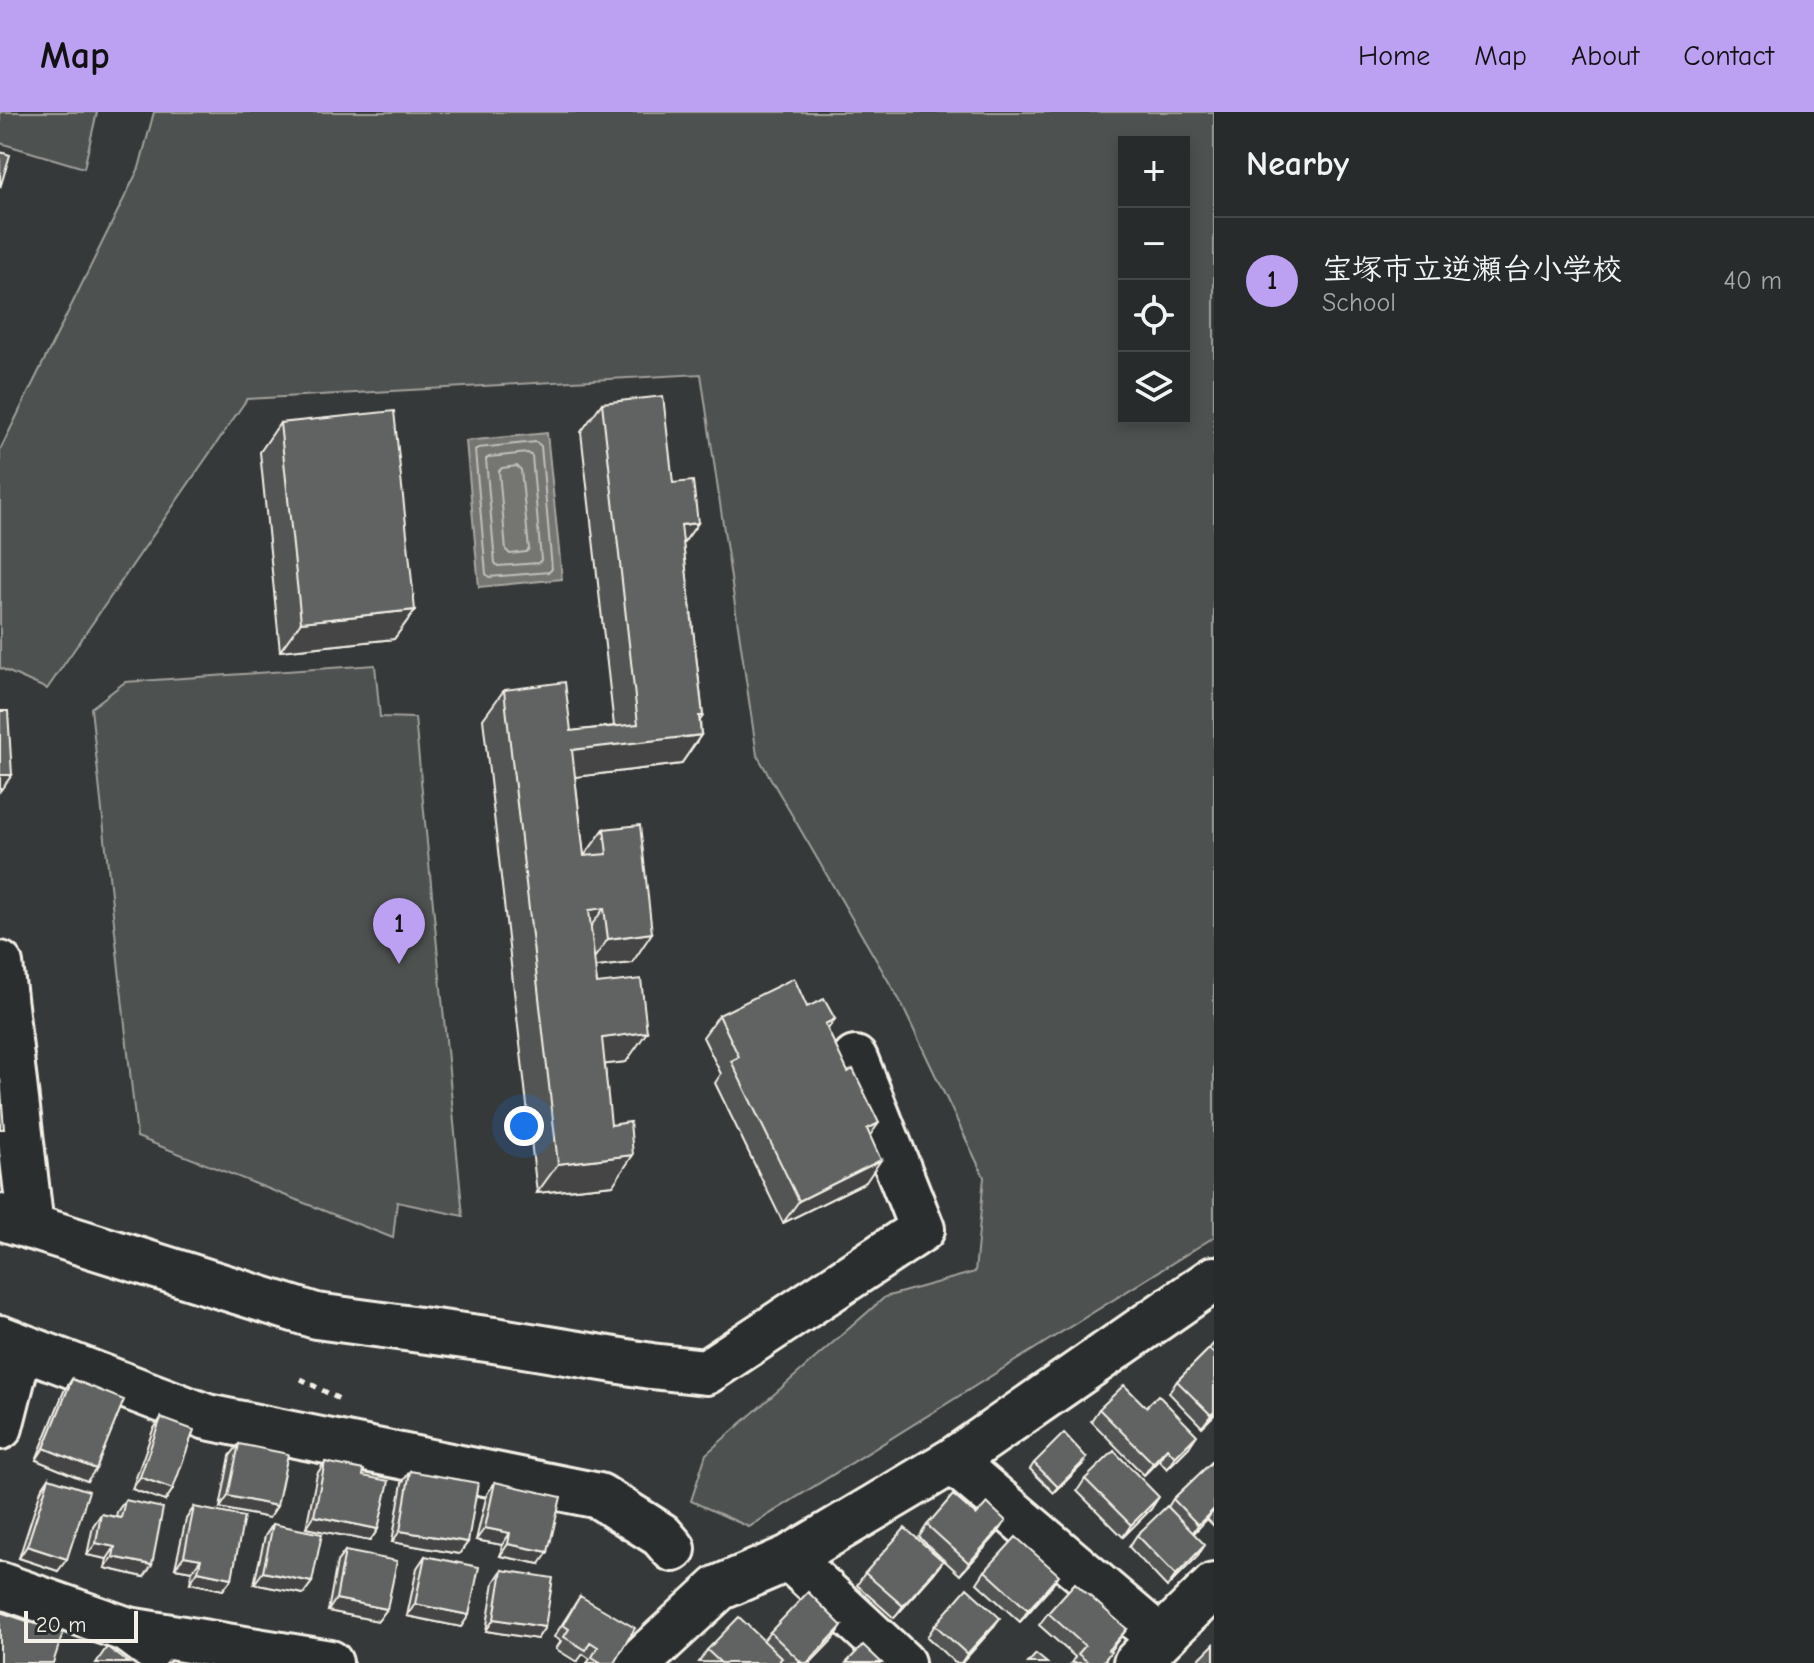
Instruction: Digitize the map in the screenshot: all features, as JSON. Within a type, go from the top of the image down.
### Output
[{"type":"street","points":[[0,964],[15,1222],[316,1316],[706,1372],[922,1229],[855,1059]]},
{"type":"street","points":[[638,1663],[719,1588],[789,1558],[952,1461],[1214,1279]]},
{"type":"street","points":[[0,1427],[10,1343],[207,1417],[599,1496],[661,1535],[673,1549]]},
{"type":"street","points":[[952,1461],[1148,1651],[1214,1586]]},
{"type":"street","points":[[789,1558],[902,1663]]},
{"type":"street","points":[[0,1585],[128,1630],[330,1663]]},
{"type":"street","points":[[128,1630],[172,1663]]},
{"type":"shaded area","points":[[0,112],[97,112],[84,168],[0,143]]},
{"type":"shaded area","points":[[154,112],[1214,112],[1214,1237],[749,1527],[691,1501],[706,1454],[885,1297],[975,1272],[984,1177],[900,1001],[757,755],[701,374],[247,399],[47,689],[0,668],[0,450],[139,168]]},
{"type":"shaded area","points":[[375,665],[380,717],[415,718],[463,1216],[397,1202],[393,1238],[137,1137],[91,708],[125,682]]},
{"type":"water","points":[[547,433],[562,579],[479,587],[466,441]]},
{"type":"building","points":[[0,152],[10,155],[0,188]]},
{"type":"building","points":[[663,396],[673,483],[693,481],[698,523],[681,525],[703,716],[699,716],[701,735],[572,750],[584,856],[607,854],[604,829],[640,825],[652,933],[608,939],[604,908],[589,910],[597,984],[641,979],[647,1032],[602,1038],[611,1125],[630,1122],[633,1155],[558,1164],[504,690],[565,682],[571,731],[638,724],[602,403]]},
{"type":"building","points":[[394,411],[415,610],[301,622],[280,423]]},
{"type":"building","points":[[0,711],[8,711],[12,775],[0,775]]},
{"type":"building","points":[[794,978],[807,1007],[824,999],[835,1019],[825,1024],[848,1072],[853,1069],[879,1123],[867,1129],[881,1160],[799,1201],[731,1061],[739,1057],[719,1015]]},
{"type":"building","points":[[0,1078],[4,1129],[0,1129]]},
{"type":"building","points":[[1209,1349],[1214,1354],[1214,1412],[1211,1415],[1177,1381]]},
{"type":"building","points":[[72,1379],[124,1400],[96,1469],[44,1448]]},
{"type":"building","points":[[1124,1385],[1146,1407],[1158,1395],[1197,1435],[1175,1457],[1167,1448],[1153,1463],[1099,1409]]},
{"type":"building","points":[[161,1418],[194,1430],[173,1489],[140,1477]]},
{"type":"building","points":[[1064,1433],[1087,1458],[1058,1487],[1034,1463]]},
{"type":"building","points":[[239,1444],[288,1454],[277,1506],[228,1496]]},
{"type":"building","points":[[1114,1451],[1159,1497],[1131,1525],[1085,1479]]},
{"type":"building","points":[[1214,1460],[1214,1509],[1198,1525],[1173,1499]]},
{"type":"building","points":[[325,1462],[364,1470],[363,1476],[389,1481],[378,1529],[314,1516]]},
{"type":"building","points":[[410,1471],[478,1483],[468,1542],[400,1531]]},
{"type":"building","points":[[49,1478],[89,1491],[67,1559],[27,1546]]},
{"type":"building","points":[[495,1482],[561,1497],[548,1552],[508,1544],[510,1533],[485,1528]]},
{"type":"building","points":[[953,1495],[976,1515],[987,1503],[1006,1521],[969,1563],[927,1525]]},
{"type":"building","points":[[125,1500],[163,1508],[152,1565],[113,1557],[115,1547],[96,1543],[101,1514],[121,1518]]},
{"type":"building","points":[[1167,1506],[1205,1545],[1176,1575],[1137,1535]]},
{"type":"building","points":[[194,1507],[244,1517],[232,1578],[198,1571],[201,1559],[184,1556]]},
{"type":"building","points":[[273,1524],[322,1534],[312,1582],[263,1572]]},
{"type":"building","points":[[905,1528],[943,1561],[903,1606],[865,1573]]},
{"type":"building","points":[[1016,1537],[1059,1575],[1028,1610],[985,1571]]},
{"type":"building","points":[[345,1551],[397,1561],[387,1609],[336,1599]]},
{"type":"building","points":[[425,1556],[479,1567],[469,1615],[415,1604]]},
{"type":"building","points":[[502,1570],[553,1578],[545,1627],[494,1619]]},
{"type":"building","points":[[1075,1583],[1127,1629],[1108,1650],[1111,1652],[1102,1663],[1089,1663],[1078,1654],[1085,1646],[1048,1613]]},
{"type":"building","points":[[967,1588],[1000,1618],[967,1654],[935,1625]]},
{"type":"building","points":[[808,1592],[842,1626],[807,1663],[802,1663],[770,1632]]},
{"type":"building","points":[[580,1596],[635,1628],[614,1663],[602,1663],[592,1657],[598,1647],[590,1642],[586,1650],[564,1637],[569,1629],[563,1625]]},
{"type":"building","points":[[0,1612],[63,1633],[53,1663],[0,1663]]},
{"type":"building","points":[[739,1617],[782,1658],[777,1663],[721,1663],[707,1650]]},
{"type":"building","points":[[1214,1644],[1214,1663],[1195,1663]]},
{"type":"building","points":[[863,1645],[882,1663],[846,1663]]},
{"type":"building","points":[[107,1647],[129,1663],[96,1663]]},
{"type":"building","points":[[1036,1654],[1047,1663],[1028,1663]]},
{"type":"place","name":"宝塚市立逆瀬台小学校","points":[[399,964]]}]
